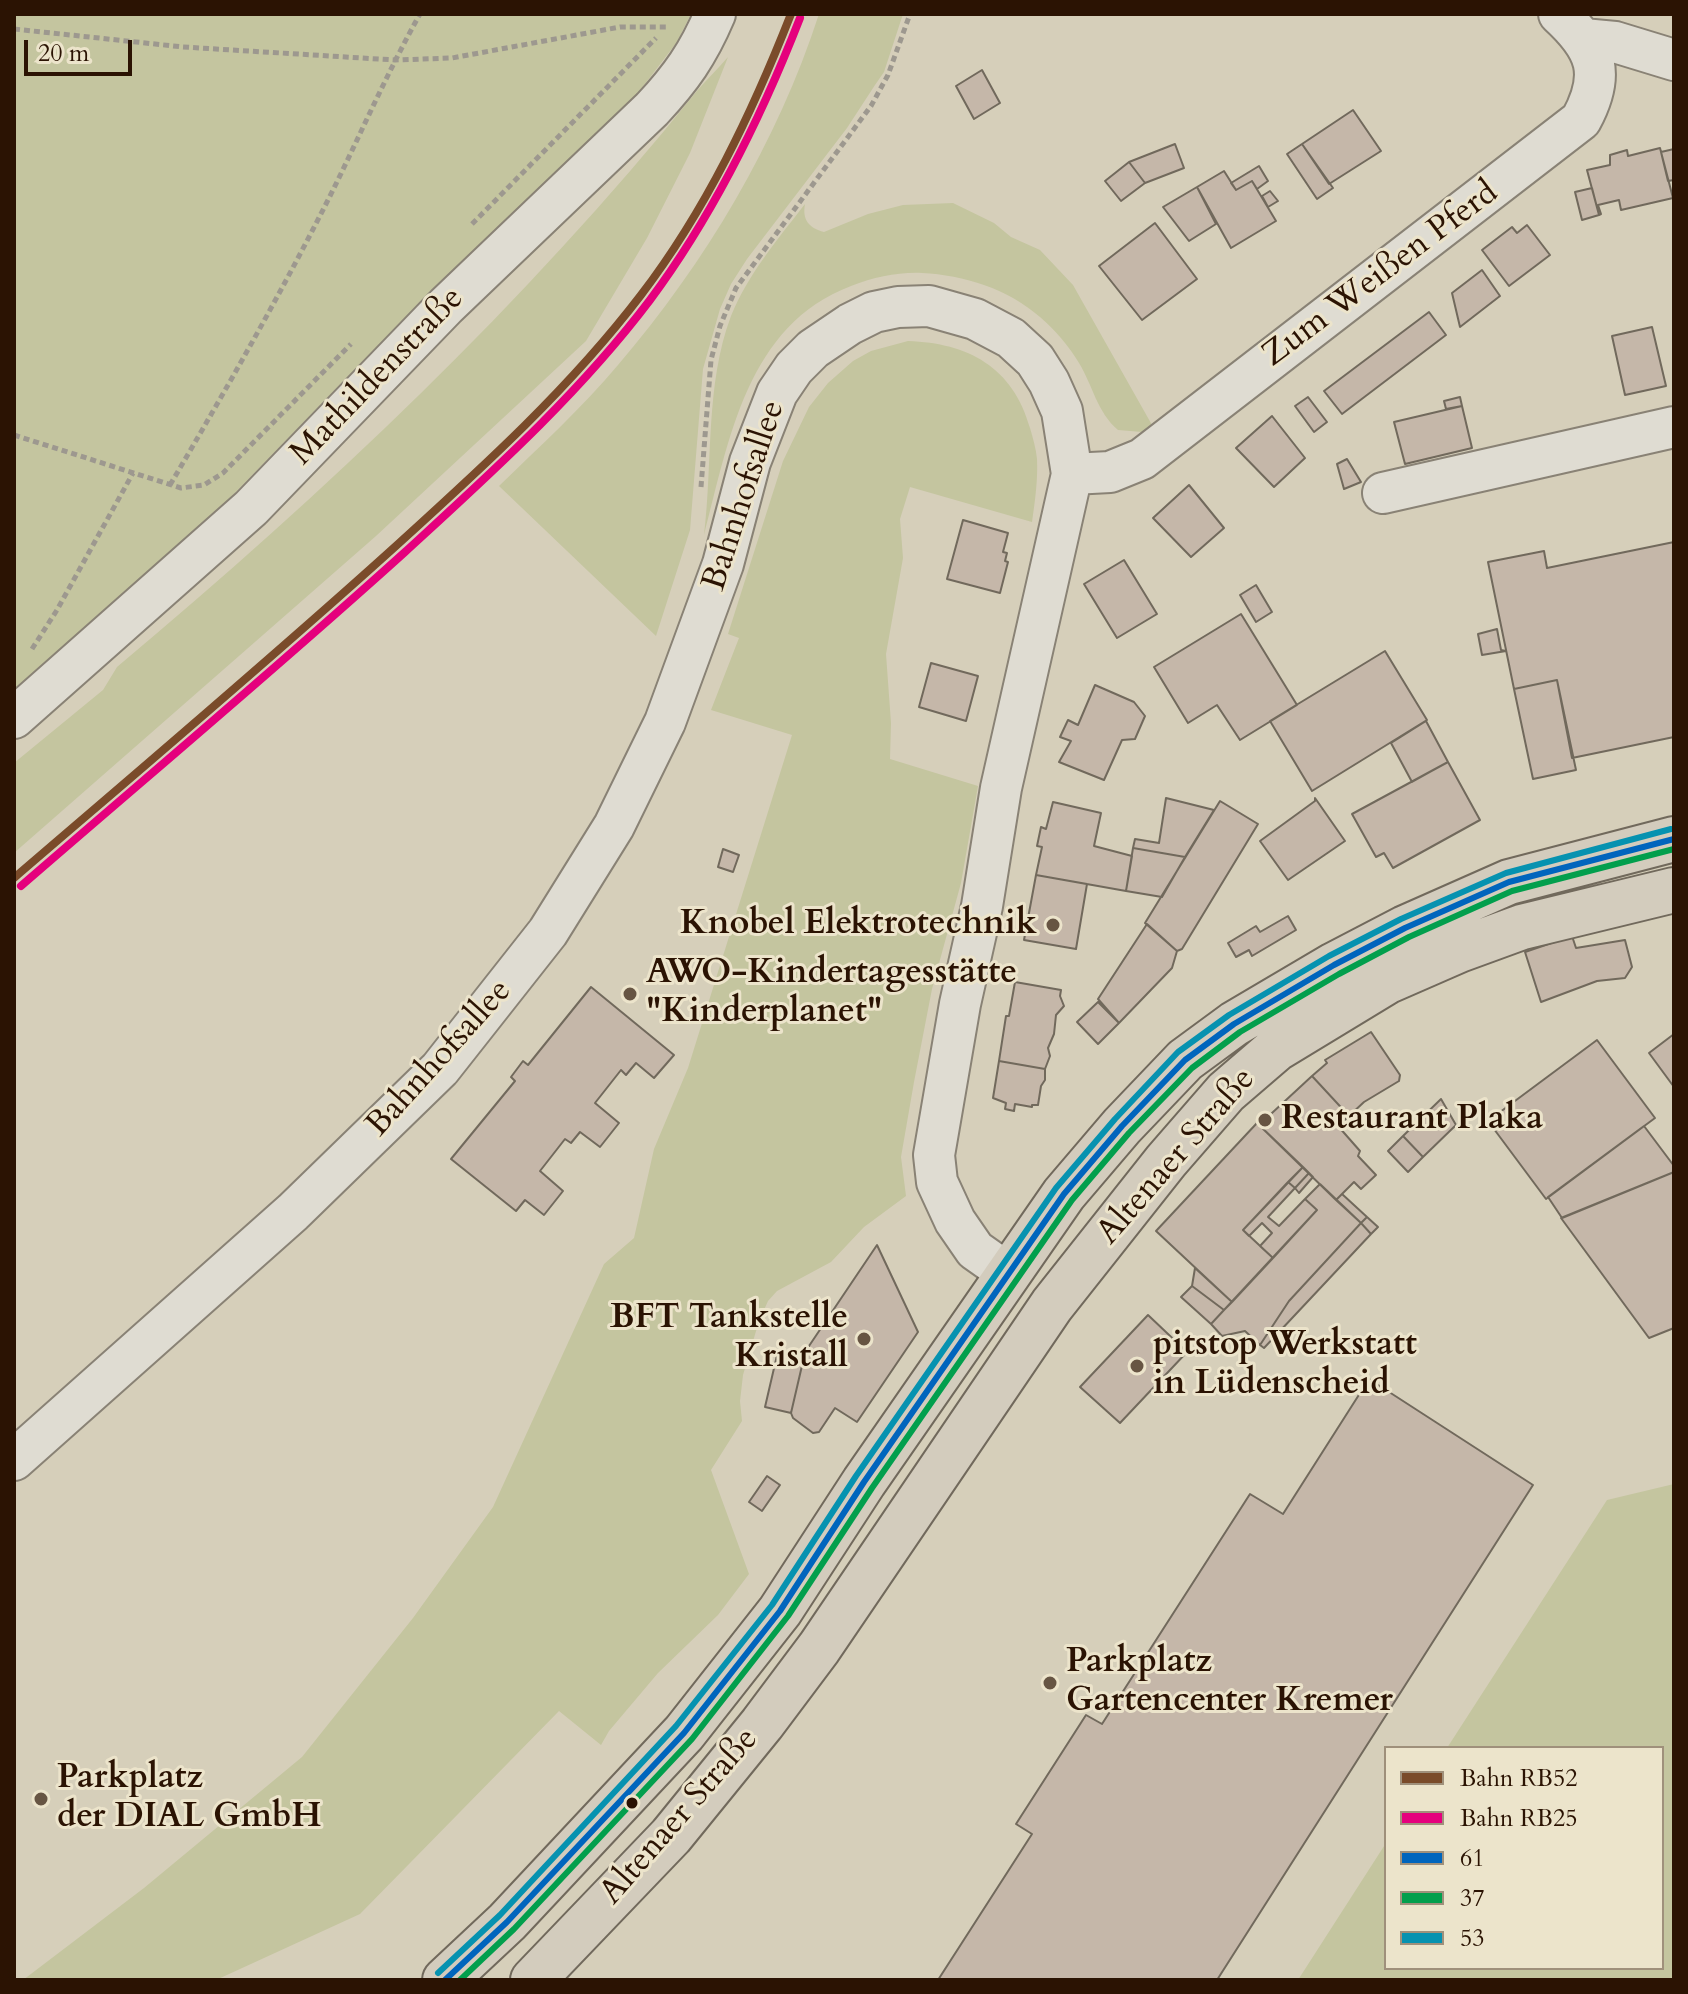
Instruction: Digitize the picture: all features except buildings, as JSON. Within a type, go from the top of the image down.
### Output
[{"type":"main road","name":"Altenaer Straße","points":[[447,1979],[507,1922],[684,1733],[780,1611],[864,1482],[1064,1194],[1122,1126],[1185,1060],[1234,1024],[1334,965],[1405,928],[1509,882],[1674,839]]},
{"type":"main road","name":"Altenaer Straße","points":[[533,1980],[671,1836],[819,1648],[1052,1305],[1166,1161],[1226,1092],[1276,1049],[1388,981],[1522,927],[1674,890]]},
{"type":"main road","points":[[1009,1274],[1052,1305]]},
{"type":"main road","points":[[780,1611],[819,1648]]},
{"type":"street","name":"Mathildenstraße","points":[[14,718],[251,508],[446,306],[652,109],[682,77],[715,14]]},
{"type":"street","points":[[1571,26],[1674,60]]},
{"type":"street","name":"Zum Weißen Pferd","points":[[1072,474],[1110,472],[1142,459],[1581,120],[1592,101],[1597,82],[1596,68],[1571,26]]},
{"type":"street","name":"Bahnhofsallee","points":[[14,1460],[293,1212],[440,1069],[548,932],[614,826],[665,722],[723,564],[750,462],[777,393],[794,368],[813,349],[862,318],[898,307],[929,306],[951,310],[993,327],[1035,360],[1062,411],[1072,474],[1001,788],[982,906],[960,1004],[934,1155],[937,1182],[955,1221],[975,1250],[1009,1274]]},
{"type":"street","points":[[1383,493],[1674,427]]},
{"type":"path","points":[[14,435],[170,485],[223,396],[332,191],[420,14]]},
{"type":"path","points":[[700,499],[711,360],[731,300],[753,262],[871,106],[888,75],[910,14]]},
{"type":"path","points":[[14,29],[183,47],[395,60],[452,58],[620,27],[666,26]]},
{"type":"path","points":[[29,653],[57,610],[133,473]]},
{"type":"green space","points":[[14,14],[691,14],[677,42],[635,97],[498,234],[360,364],[158,572],[14,689]]},
{"type":"green space","points":[[819,14],[903,14],[884,72],[847,128],[747,259],[720,309],[703,369],[690,530],[656,636],[499,486],[604,381],[681,285],[760,155],[802,62]]},
{"type":"green space","points":[[728,57],[690,153],[647,238],[586,341],[376,536],[14,853],[14,763],[103,690],[117,667],[271,533],[420,394],[562,247]]},
{"type":"green space","points":[[953,203],[1040,250],[1073,285],[1152,425],[1142,432],[1118,430],[1105,415],[1066,344],[1040,317],[1000,291],[969,280],[938,274],[904,273],[878,278],[851,286],[816,304],[788,328],[765,357],[734,425],[704,535],[713,397],[723,342],[738,301],[774,244],[805,204],[808,222],[824,232],[868,214],[903,205]]},
{"type":"green space","points":[[908,341],[968,353],[1000,374],[1012,389],[1022,407],[1036,451],[1032,522],[910,487],[900,519],[903,558],[886,654],[890,759],[978,786],[961,883],[932,989],[914,1082],[901,1157],[906,1196],[864,1227],[831,1262],[777,1291],[768,1301],[743,1375],[740,1401],[742,1421],[711,1470],[749,1574],[718,1615],[658,1673],[609,1731],[601,1745],[559,1711],[360,1914],[216,1980],[23,1980],[144,1888],[302,1757],[413,1618],[493,1507],[604,1264],[634,1238],[654,1149],[688,1068],[792,735],[711,710],[739,638],[728,634],[783,461],[809,407],[828,383],[853,361],[871,351]]},
{"type":"green space","points":[[1674,1484],[1674,1980],[1298,1980],[1384,1846],[1384,1970],[1664,1970],[1664,1746],[1448,1746],[1607,1500]]},
{"type":"rail line","name":"RB52","points":[[14,878],[397,545],[493,456],[585,362],[665,263],[707,195],[744,124],[791,14]]},
{"type":"rail line","name":"RB25","points":[[21,886],[405,552],[533,432],[594,368],[650,300],[695,234],[752,128],[800,18]]},
{"type":"transit line","name":"53","points":[[438,1973],[500,1915],[676,1726],[772,1605],[856,1476],[1056,1188],[1178,1052],[1229,1015],[1329,956],[1401,919],[1506,873],[1671,829]]},
{"type":"transit line","name":"61","points":[[445,1980],[507,1922],[684,1733],[780,1611],[864,1482],[1064,1194],[1122,1126],[1185,1060],[1234,1024],[1334,965],[1405,928],[1509,882],[1674,839]]},
{"type":"transit line","name":"37","points":[[460,1980],[514,1929],[692,1739],[788,1616],[872,1488],[1072,1200],[1129,1133],[1192,1068],[1240,1032],[1409,937],[1512,891],[1674,849]]},
{"type":"place","name":"Knobel Elektrotechnik","points":[[1053,925]]},
{"type":"place","name":"AWO-Kindertagesstätte \"Kinderplanet\"","points":[[630,994]]},
{"type":"place","name":"Restaurant Plaka","points":[[1265,1120]]},
{"type":"place","name":"BFT Tankstelle Kristall","points":[[864,1339]]},
{"type":"place","name":"pitstop Werkstatt in Lüdenscheid","points":[[1137,1366]]},
{"type":"place","name":"Parkplatz Gartencenter Kremer","points":[[1050,1683]]},
{"type":"place","name":"Parkplatz der DIAL GmbH","points":[[41,1799]]}]
